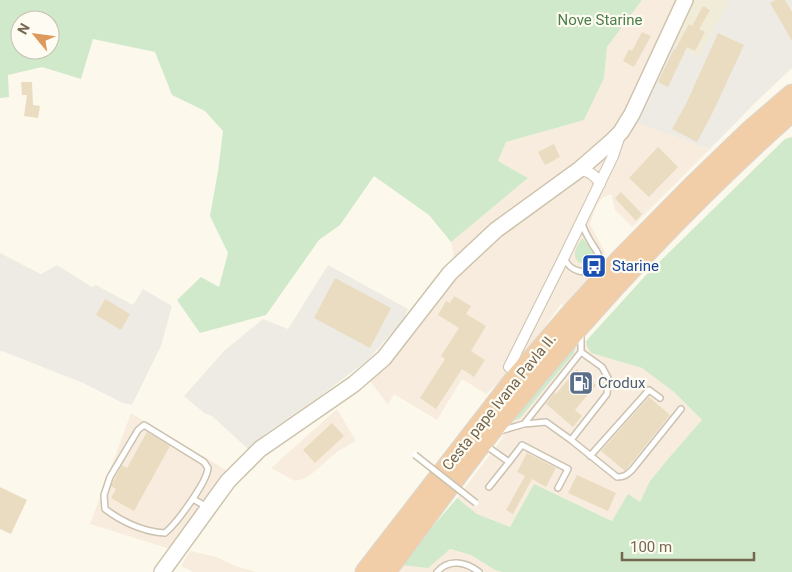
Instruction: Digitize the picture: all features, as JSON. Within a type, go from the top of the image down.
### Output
[{"type":"highway","points":[[644,245],[693,185],[748,132],[792,94]]},
{"type":"highway","points":[[644,245],[700,197],[792,112]]},
{"type":"highway","name":"Cesta pape Ivana Pavla II.","points":[[386,572],[486,439],[580,326],[644,245]]},
{"type":"highway","name":"Cesta pape Ivana Pavla II.","points":[[365,572],[516,377],[570,314],[644,245]]},
{"type":"street","points":[[162,572],[228,481],[260,449],[354,384],[384,358],[450,273],[496,230],[580,169],[621,132],[632,114],[685,0]]},
{"type":"street","points":[[508,368],[600,184],[618,145],[621,132]]},
{"type":"street","points":[[580,169],[593,175],[600,184]]},
{"type":"lane","points":[[564,257],[566,263],[571,268],[583,272],[589,271],[597,260],[598,254],[584,231],[582,220]]},
{"type":"lane","points":[[524,424],[581,352],[580,326]]},
{"type":"lane","points":[[571,440],[607,394],[608,378],[602,367],[581,352]]},
{"type":"lane","points":[[590,456],[649,390],[660,398]]},
{"type":"lane","points":[[509,462],[486,439],[524,424],[546,422],[616,477],[627,475],[681,409]]},
{"type":"lane","points":[[144,425],[204,462],[208,468],[208,473],[192,499],[165,533],[156,533],[129,524],[106,509],[104,495],[110,477],[138,430],[144,425]]},
{"type":"lane","points":[[489,486],[522,445],[568,469],[558,488]]},
{"type":"lane","points":[[415,454],[476,503]]},
{"type":"lane","points":[[192,499],[208,508]]},
{"type":"lane","points":[[437,572],[448,563],[461,562],[479,572]]},
{"type":"shaded area","points":[[642,0],[680,0],[625,119],[710,149],[632,227],[615,210],[611,194],[602,198],[596,207],[590,224],[605,252],[600,265],[589,275],[589,286],[569,308],[561,304],[520,362],[486,394],[462,379],[437,420],[394,394],[388,405],[367,377],[457,273],[451,242],[528,178],[498,161],[506,142],[584,120],[604,78],[607,47]]},
{"type":"shaded area","points":[[680,0],[729,0],[699,58],[663,35]]},
{"type":"shaded area","points":[[729,0],[792,0],[792,68],[710,149],[625,119],[663,35],[699,57]]},
{"type":"shaded area","points":[[0,253],[41,274],[57,265],[92,287],[96,285],[133,305],[143,289],[172,306],[161,346],[132,405],[123,403],[83,383],[2,351],[0,352]]},
{"type":"shaded area","points":[[328,265],[408,309],[403,320],[368,360],[266,433],[249,450],[212,416],[204,413],[184,396],[225,350],[263,319],[288,329]]},
{"type":"shaded area","points":[[586,341],[591,353],[642,368],[674,392],[703,421],[650,481],[640,502],[628,495],[613,521],[534,484],[510,527],[477,514],[457,498],[501,440],[511,419],[572,346]]},
{"type":"shaded area","points":[[337,409],[356,441],[338,451],[306,478],[295,481],[271,468]]},
{"type":"shaded area","points":[[131,413],[229,472],[173,550],[90,524]]},
{"type":"shaded area","points":[[449,549],[471,555],[495,570],[502,572],[396,572],[400,565],[428,568]]},
{"type":"shaded area","points":[[190,551],[217,557],[235,566],[257,572],[193,572],[181,566]]},
{"type":"green space","name":"Nove Starine","points":[[0,0],[642,0],[607,47],[604,78],[584,120],[506,142],[498,161],[528,178],[451,242],[429,215],[374,176],[340,225],[319,240],[266,315],[200,333],[177,300],[201,277],[219,287],[228,253],[210,216],[223,131],[205,111],[172,95],[155,52],[93,39],[81,79],[42,67],[8,75],[9,97],[0,98]]},
{"type":"green space","points":[[792,137],[792,572],[502,572],[495,570],[471,555],[450,549],[428,568],[400,565],[457,498],[477,514],[510,527],[534,484],[612,521],[628,494],[640,502],[650,481],[702,420],[674,392],[642,368],[591,353],[586,341],[647,274],[785,139]]},
{"type":"green space","points":[[582,238],[592,249],[593,253],[590,262],[587,263],[577,261],[575,256],[576,249]]},
{"type":"green space","points":[[572,346],[575,347],[574,353],[520,418],[513,419]]},
{"type":"building","points":[[775,0],[785,0],[792,12],[792,41],[770,3]]},
{"type":"building","points":[[703,6],[710,10],[699,29],[705,32],[695,51],[687,47],[668,87],[658,82],[674,49],[689,24],[692,26]]},
{"type":"building","points":[[642,32],[651,36],[634,67],[623,61],[629,49],[632,51]]},
{"type":"building","points":[[718,33],[744,45],[697,142],[672,129],[687,102]]},
{"type":"building","points":[[21,82],[32,82],[33,105],[40,106],[38,118],[24,116],[27,95],[22,95]]},
{"type":"building","points":[[554,144],[560,157],[545,165],[538,152]]},
{"type":"building","points":[[658,147],[678,167],[649,197],[629,178]]},
{"type":"building","points":[[621,192],[642,214],[636,221],[615,198]]},
{"type":"building","points":[[335,278],[391,308],[370,348],[314,318]]},
{"type":"building","points":[[454,296],[471,306],[466,314],[486,326],[471,351],[485,360],[474,377],[462,369],[436,409],[420,398],[445,359],[441,356],[459,328],[438,315],[446,301],[450,303]]},
{"type":"building","points":[[105,299],[130,314],[121,330],[96,315]]},
{"type":"building","points":[[577,369],[596,385],[575,410],[582,416],[573,427],[546,404]]},
{"type":"building","points":[[649,397],[670,415],[625,471],[601,451]]},
{"type":"building","points":[[332,423],[344,436],[315,463],[303,450]]},
{"type":"building","points":[[147,432],[170,446],[134,511],[111,498],[116,489],[111,486],[122,465],[127,468]]},
{"type":"building","points":[[527,453],[556,468],[546,487],[532,479],[513,514],[506,510],[525,476],[517,472]]},
{"type":"building","points":[[577,475],[616,493],[608,511],[568,493]]},
{"type":"building","points":[[0,487],[27,500],[11,534],[0,529]]},
{"type":"place","name":"Starine","points":[[594,266]]},
{"type":"place","name":"Crodux","points":[[581,383]]}]
